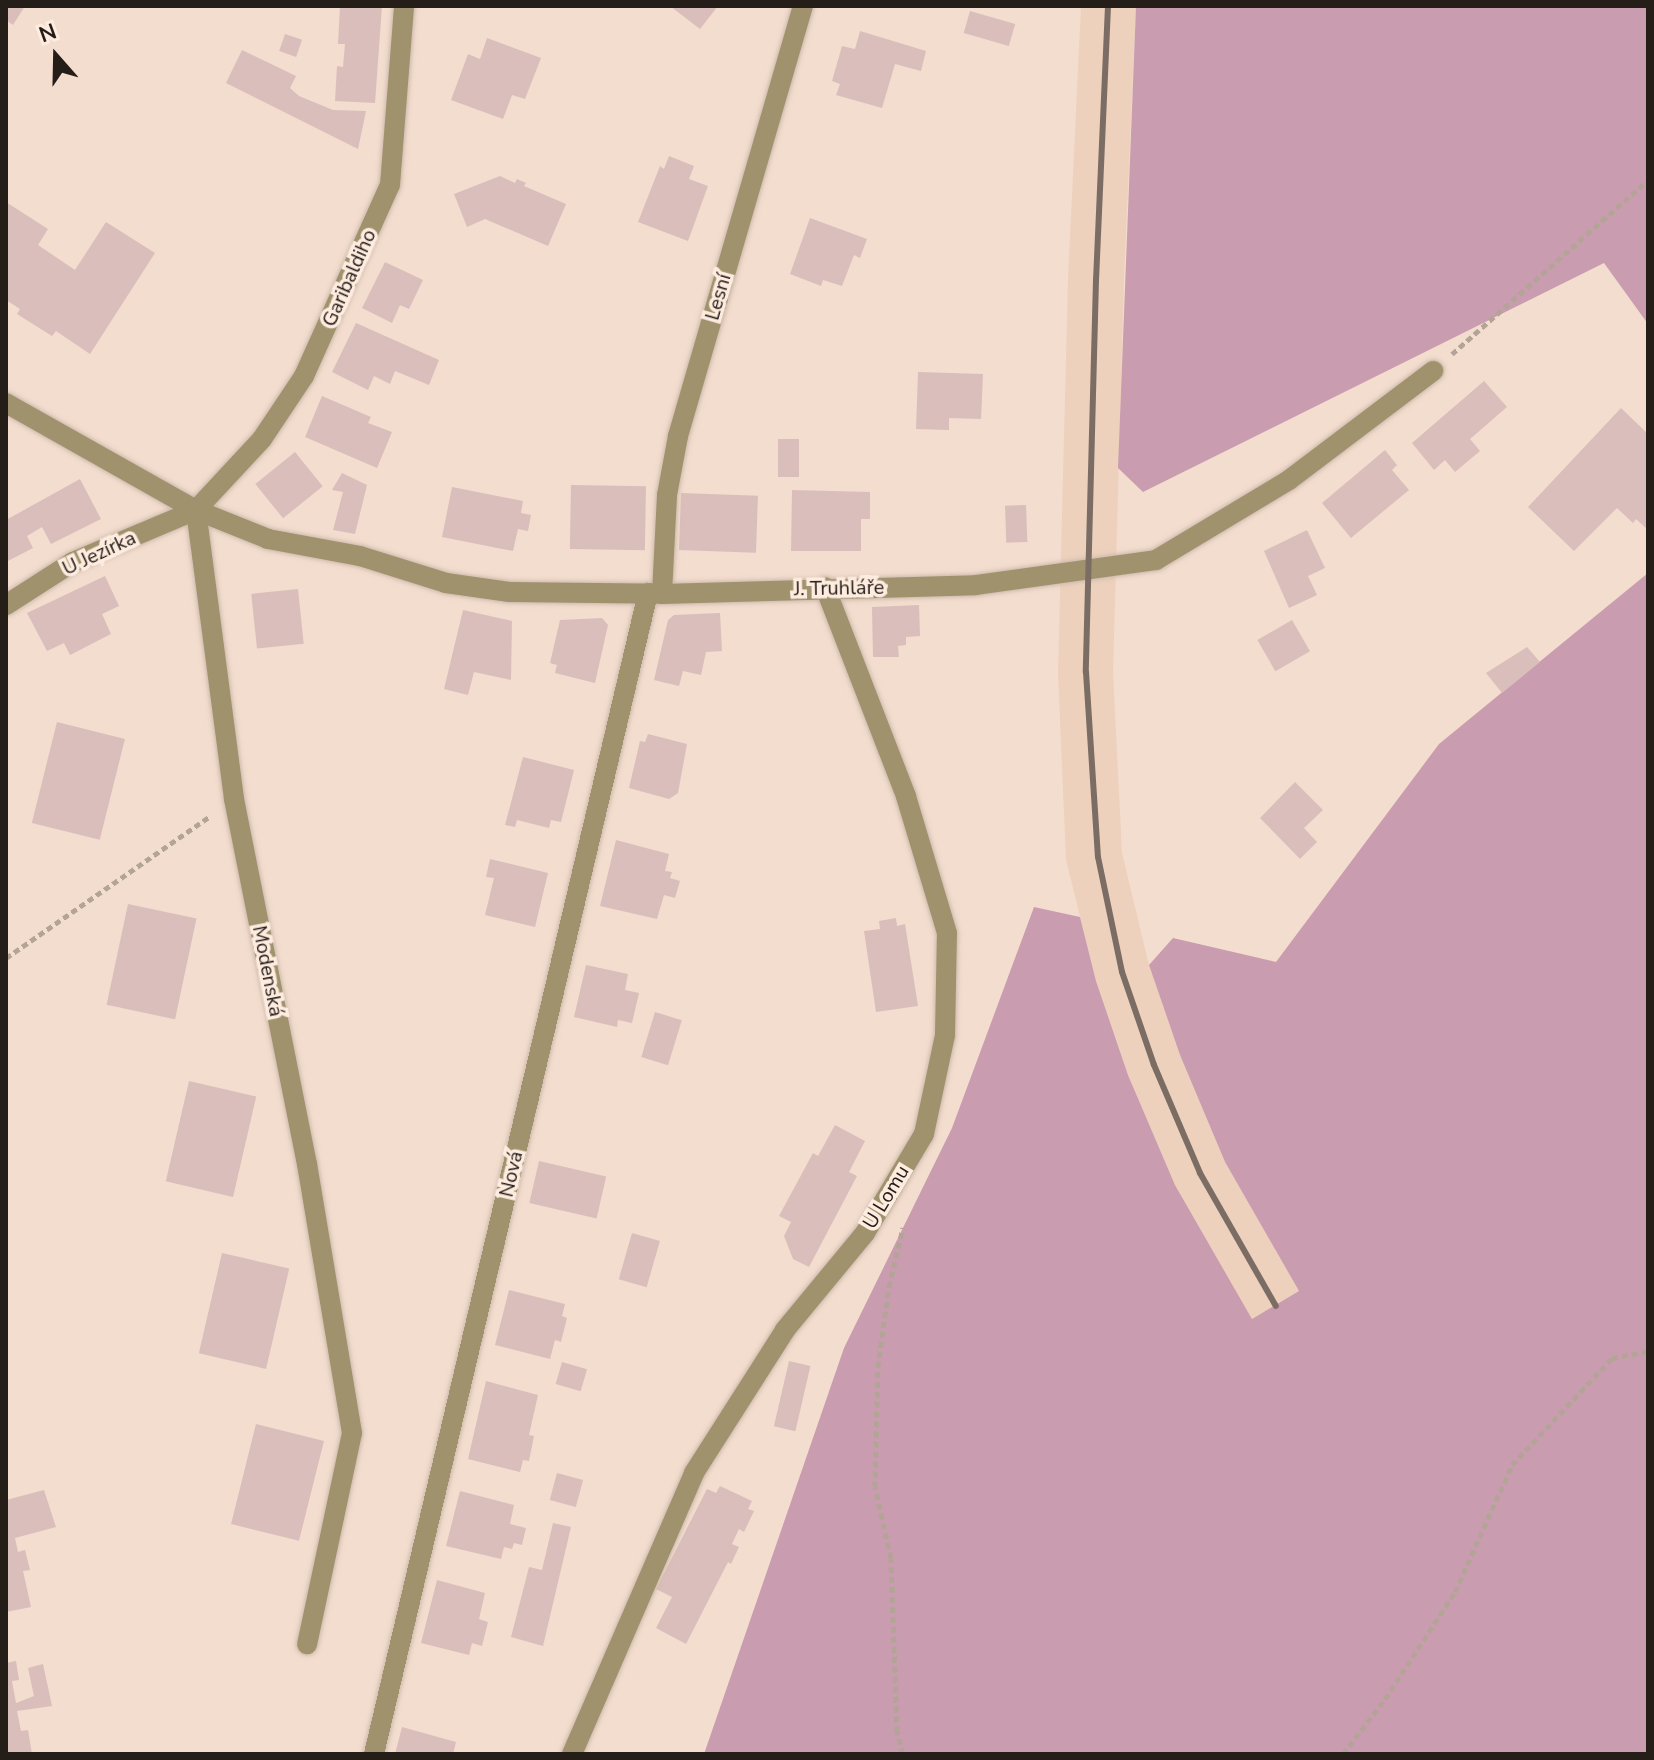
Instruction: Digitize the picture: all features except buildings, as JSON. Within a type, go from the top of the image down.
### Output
[{"type":"street","name":"Garibaldiho","points":[[196,510],[262,439],[304,376],[384,200],[390,185],[404,6]]},
{"type":"street","name":"Lesní","points":[[655,594],[678,436],[803,6]]},
{"type":"street","name":"J. Truhláře","points":[[196,510],[268,539],[360,556],[446,583],[509,592],[655,594],[976,585],[1156,560],[1289,480],[1433,371]]},
{"type":"street","points":[[6,403],[196,510]]},
{"type":"street","name":"U Jezírka","points":[[6,605],[73,562],[196,510]]},
{"type":"street","name":"Modenská","points":[[196,510],[234,799],[307,1164],[352,1433],[307,1644]]},
{"type":"street","name":"U Lomu","points":[[572,1754],[694,1473],[785,1330],[865,1233],[924,1134],[945,1035],[947,933],[906,796],[825,587]]},
{"type":"street","name":"Nová","points":[[374,1754],[655,594]]},
{"type":"path","points":[[1433,371],[1648,180]]},
{"type":"path","points":[[6,958],[234,799]]},
{"type":"path","points":[[903,1225],[889,1287],[878,1367],[875,1487],[891,1558],[897,1732],[903,1754]]},
{"type":"path","points":[[1343,1754],[1385,1699],[1455,1592],[1512,1465],[1612,1358],[1648,1351]]},
{"type":"shaded area","points":[[1081,6],[1136,6],[1124,281],[1113,672],[1122,853],[1149,965],[1180,1055],[1225,1162],[1299,1291],[1252,1319],[1175,1185],[1128,1075],[1096,981],[1066,860],[1058,673],[1068,279]]},
{"type":"shaded area","points":[[1136,6],[1648,6],[1648,324],[1604,263],[1143,492],[1118,468]]},
{"type":"shaded area","points":[[1648,573],[1648,1754],[704,1754],[844,1348],[952,1128],[1034,907],[1080,917],[1096,981],[1128,1075],[1175,1185],[1252,1319],[1299,1291],[1225,1162],[1180,1055],[1149,965],[1173,938],[1276,962],[1439,744]]},
{"type":"railway","points":[[1108,6],[1096,280],[1086,672],[1098,857],[1122,972],[1154,1065],[1200,1173],[1276,1306]]}]
